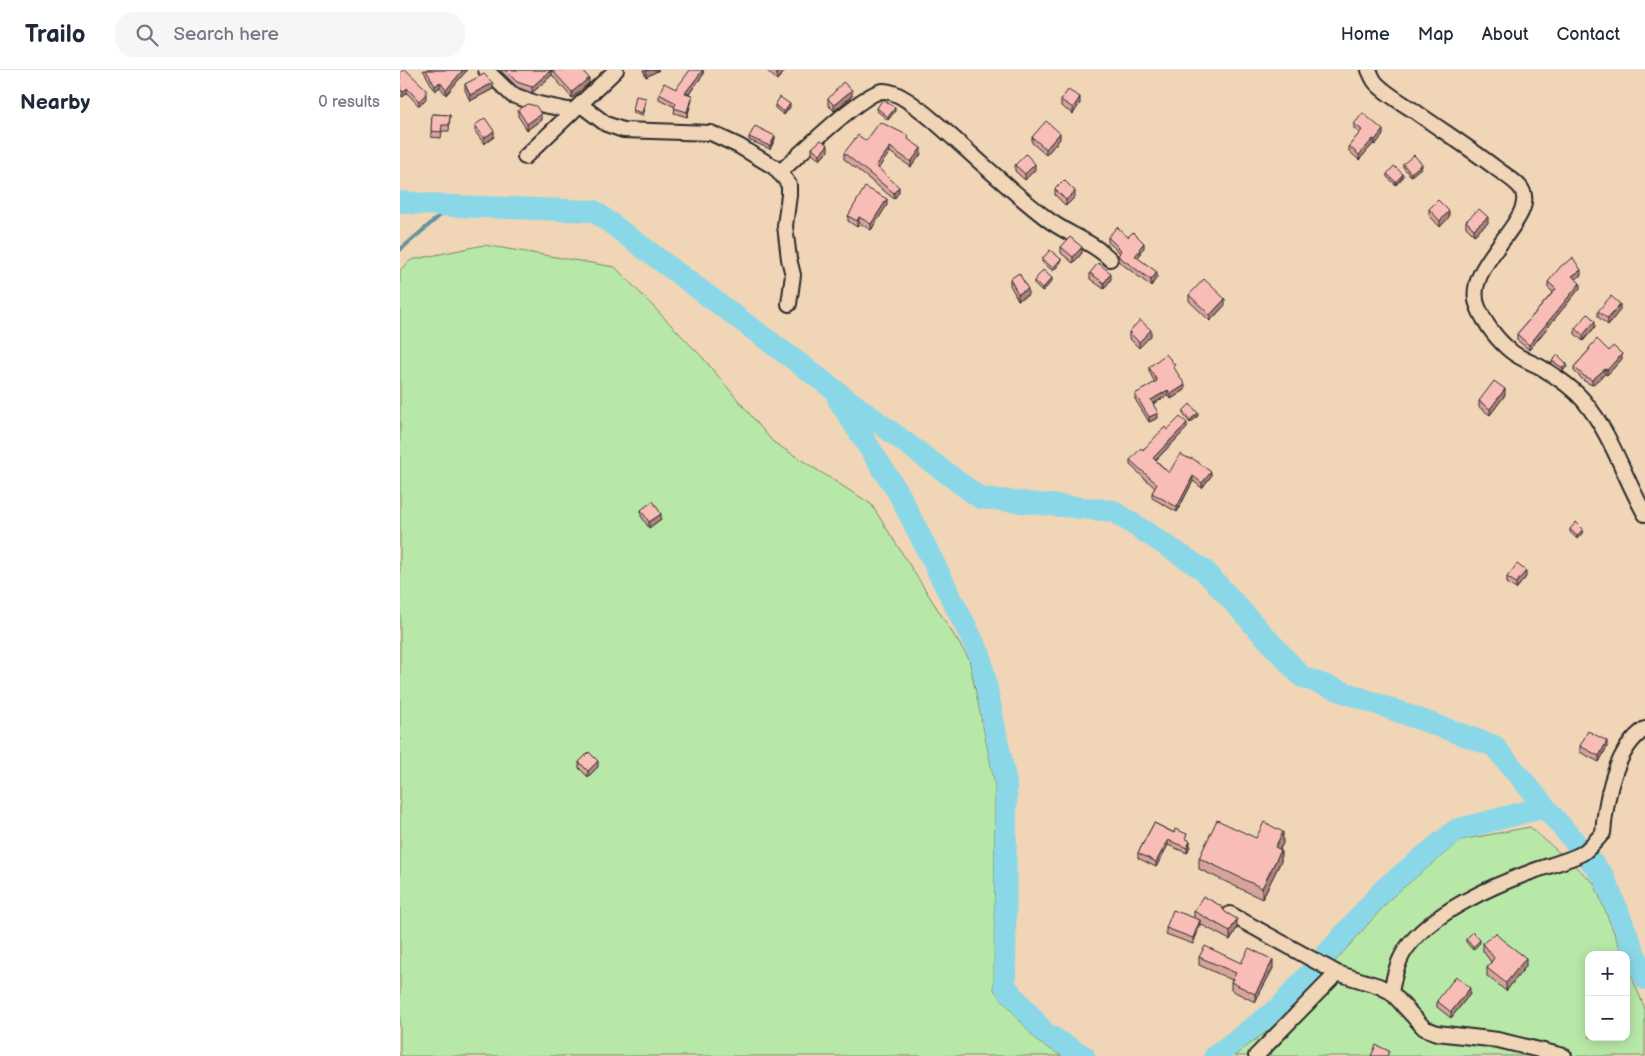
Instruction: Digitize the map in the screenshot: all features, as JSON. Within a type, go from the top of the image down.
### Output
[{"type":"street","points":[[486,70],[512,95],[539,104],[577,108],[606,124],[623,130],[712,133],[739,146],[774,167],[789,185],[785,226],[793,275],[789,304]]},
{"type":"street","points":[[525,157],[616,70]]},
{"type":"street","points":[[1369,70],[1376,83],[1489,162],[1520,187],[1526,196],[1525,204],[1519,216],[1479,275],[1475,298],[1478,308],[1488,326],[1514,353],[1566,384],[1584,402],[1619,458],[1645,514]]},
{"type":"street","points":[[779,173],[829,126],[876,92],[888,91],[900,96],[932,119],[1048,220],[1100,250],[1110,259]]},
{"type":"street","points":[[1392,992],[1397,966],[1406,949],[1419,934],[1435,922],[1482,891],[1503,881],[1583,853],[1604,834],[1605,812],[1612,780],[1630,742],[1645,729]]},
{"type":"street","points":[[1230,914],[1337,973],[1392,992],[1424,1028],[1437,1033],[1498,1040],[1564,1056]]},
{"type":"street","points":[[1256,1056],[1337,973]]},
{"type":"green space","points":[[484,245],[615,267],[703,358],[773,442],[871,504],[969,659],[995,785],[994,990],[1038,1042],[1062,1056],[400,1056],[400,270],[411,260]]},
{"type":"green space","points":[[1530,827],[1594,883],[1621,951],[1585,951],[1585,1041],[1630,1041],[1630,973],[1645,1009],[1645,1056],[1234,1056],[1288,1015],[1392,897],[1461,840]]},
{"type":"building","points":[[406,70],[426,89],[426,94],[419,101],[407,88],[403,92],[400,89],[400,73]]},
{"type":"building","points":[[426,70],[463,70],[446,90],[440,82],[435,86]]},
{"type":"building","points":[[505,70],[551,70],[532,87],[517,82]]},
{"type":"building","points":[[552,70],[582,70],[589,78],[572,92]]},
{"type":"building","points":[[690,70],[703,70],[685,93],[692,95],[687,112],[674,108],[676,103],[659,94],[664,83],[676,89]]},
{"type":"building","points":[[484,74],[493,83],[470,95],[465,84]]},
{"type":"building","points":[[843,82],[852,90],[834,105],[828,99]]},
{"type":"building","points":[[1068,90],[1080,97],[1073,108],[1061,100]]},
{"type":"building","points":[[636,96],[646,98],[642,113],[633,110]]},
{"type":"building","points":[[780,97],[790,104],[784,112],[775,105]]},
{"type":"building","points":[[883,99],[895,108],[888,117],[877,108]]},
{"type":"building","points":[[528,104],[536,106],[541,114],[527,124],[518,110]]},
{"type":"building","points":[[1363,113],[1383,130],[1359,155],[1349,146],[1362,130],[1354,124]]},
{"type":"building","points":[[432,114],[450,115],[449,125],[442,125],[441,132],[431,131]]},
{"type":"building","points":[[485,118],[494,131],[484,138],[475,125]]},
{"type":"building","points":[[1046,121],[1060,133],[1046,149],[1032,137]]},
{"type":"building","points":[[880,122],[909,136],[908,139],[921,148],[911,162],[890,147],[876,166],[899,187],[894,193],[844,153],[858,135],[866,141]]},
{"type":"building","points":[[755,126],[775,136],[770,146],[749,137]]},
{"type":"building","points":[[821,140],[828,145],[820,154],[812,148]]},
{"type":"building","points":[[1026,154],[1035,164],[1025,174],[1015,165]]},
{"type":"building","points":[[1414,155],[1422,164],[1411,173],[1403,164]]},
{"type":"building","points":[[1394,166],[1403,174],[1396,182],[1387,174]]},
{"type":"building","points":[[1064,180],[1075,191],[1066,200],[1055,189]]},
{"type":"building","points":[[865,187],[887,199],[871,224],[859,217],[857,221],[848,216]]},
{"type":"building","points":[[1438,200],[1449,211],[1440,221],[1429,209]]},
{"type":"building","points":[[1479,209],[1488,217],[1474,229],[1466,221]]},
{"type":"building","points":[[1117,227],[1128,237],[1133,232],[1144,243],[1135,256],[1157,272],[1151,280],[1118,256],[1121,250],[1108,237]]},
{"type":"building","points":[[1070,237],[1082,247],[1073,257],[1061,247]]},
{"type":"building","points":[[1050,250],[1061,259],[1053,268],[1042,259]]},
{"type":"building","points":[[1573,258],[1581,270],[1572,276],[1580,283],[1529,345],[1517,334],[1556,289],[1548,282],[1561,266]]},
{"type":"building","points":[[1098,263],[1111,273],[1104,283],[1090,273]]},
{"type":"building","points":[[1043,270],[1052,278],[1042,289],[1034,281]]},
{"type":"building","points":[[1019,273],[1028,289],[1018,294],[1010,279]]},
{"type":"building","points":[[1204,279],[1225,299],[1210,315],[1189,295]]},
{"type":"building","points":[[1611,296],[1620,304],[1608,319],[1598,311]]},
{"type":"building","points":[[1588,314],[1595,321],[1583,335],[1575,328]]},
{"type":"building","points":[[1140,320],[1151,330],[1139,342],[1129,332]]},
{"type":"building","points":[[1597,339],[1609,351],[1613,346],[1622,354],[1607,370],[1605,369],[1592,380],[1574,367]]},
{"type":"building","points":[[1166,354],[1175,365],[1173,366],[1185,385],[1171,394],[1168,390],[1151,400],[1158,413],[1149,417],[1135,394],[1157,381],[1149,367]]},
{"type":"building","points":[[1558,355],[1567,364],[1563,368],[1552,361]]},
{"type":"building","points":[[1494,381],[1505,389],[1490,409],[1479,401]]},
{"type":"building","points":[[1190,404],[1198,413],[1190,420],[1183,411]]},
{"type":"building","points":[[1180,417],[1187,423],[1153,458],[1169,473],[1180,454],[1190,459],[1192,458],[1211,472],[1202,483],[1193,476],[1177,507],[1152,493],[1157,484],[1130,460],[1141,448],[1143,450],[1165,427],[1167,430]]},
{"type":"building","points":[[653,501],[661,514],[649,522],[641,510]]},
{"type":"building","points":[[1576,522],[1583,529],[1577,536],[1570,529]]},
{"type":"building","points":[[1517,564],[1526,571],[1516,583],[1507,577]]},
{"type":"building","points":[[1588,731],[1607,741],[1599,756],[1580,746]]},
{"type":"building","points":[[589,752],[598,761],[588,771],[579,762]]},
{"type":"building","points":[[1217,820],[1256,838],[1264,822],[1283,832],[1275,847],[1281,850],[1262,888],[1199,858]]},
{"type":"building","points":[[1154,823],[1174,833],[1175,829],[1187,834],[1185,838],[1190,841],[1187,848],[1168,840],[1156,862],[1138,853]]},
{"type":"building","points":[[1203,896],[1221,906],[1225,912],[1237,919],[1230,931],[1194,911]]},
{"type":"building","points":[[1173,910],[1200,920],[1193,938],[1166,928]]},
{"type":"building","points":[[1473,932],[1480,940],[1473,947],[1466,939]]},
{"type":"building","points":[[1496,933],[1526,958],[1506,983],[1487,968],[1494,958],[1483,943]]},
{"type":"building","points":[[1205,946],[1241,963],[1249,948],[1273,960],[1255,994],[1231,982],[1236,973],[1199,957]]},
{"type":"building","points":[[1456,976],[1470,988],[1451,1012],[1437,1001]]},
{"type":"building","points":[[1376,1045],[1389,1051],[1387,1056],[1371,1056]]},
{"type":"waterway","points":[[400,202],[451,206],[594,211],[980,498],[1113,511],[1204,570],[1302,677],[1494,746],[1604,877],[1645,979]]},
{"type":"waterway","points":[[400,250],[451,206]]},
{"type":"waterway","points":[[838,399],[899,494],[980,655],[1006,783],[1005,986],[1045,1033],[1084,1056]]},
{"type":"waterway","points":[[1215,1056],[1280,1007],[1384,889],[1456,830],[1545,807]]}]
